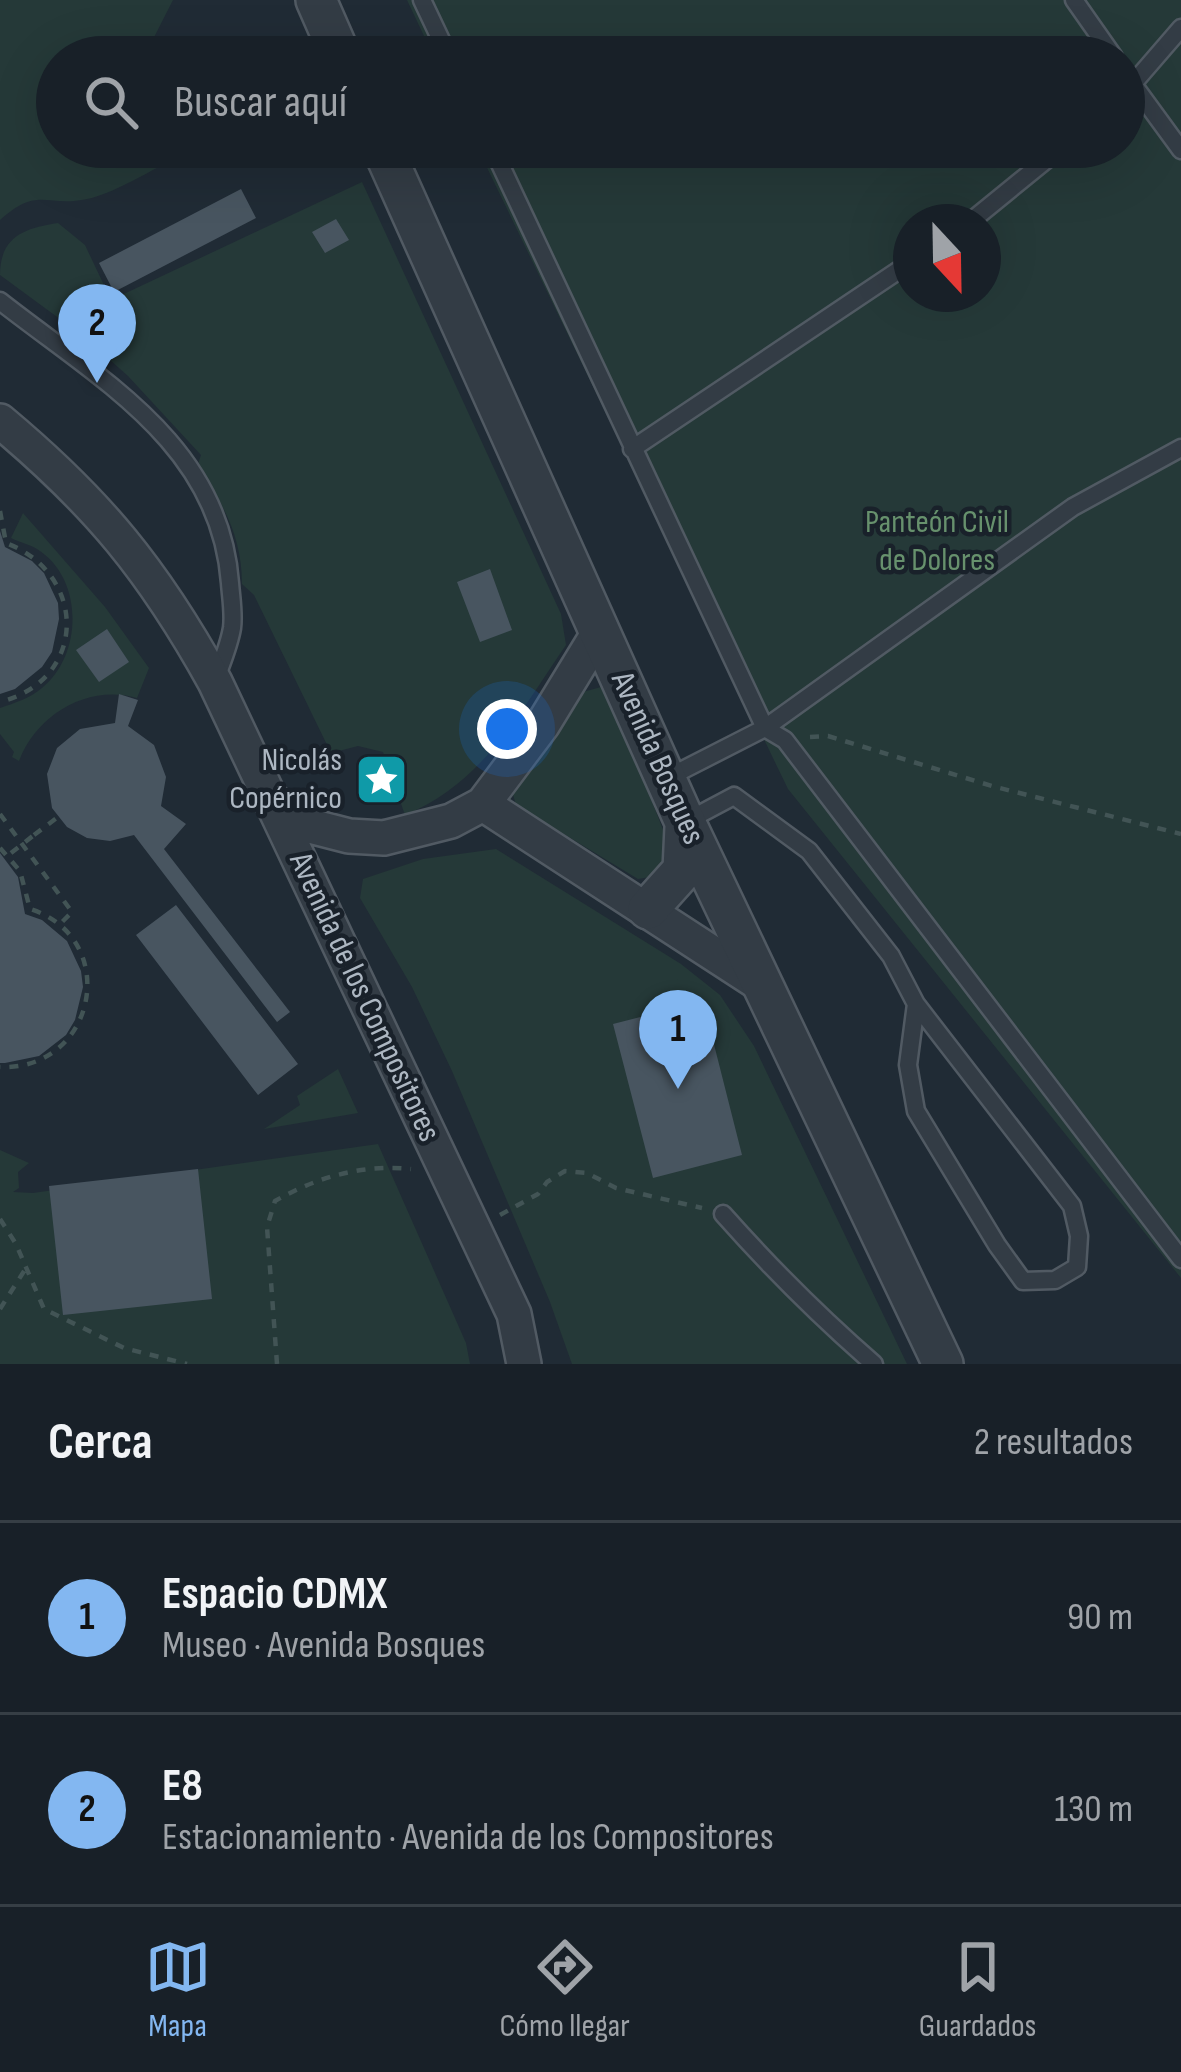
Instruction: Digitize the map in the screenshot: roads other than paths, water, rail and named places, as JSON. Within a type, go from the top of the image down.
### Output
[{"type":"street","points":[[316,0],[332,36]]},
{"type":"street","name":"Avenida Bosques","points":[[392,168],[685,822],[943,1364]]},
{"type":"street","name":"Avenida de los Compositores","points":[[0,421],[58,470],[117,531],[182,623],[215,682],[514,1314],[524,1364]]},
{"type":"street","points":[[273,801],[310,826],[349,836],[384,838],[451,821],[483,803],[543,724],[601,629]]},
{"type":"street","points":[[483,803],[760,984]]},
{"type":"street","points":[[647,909],[683,870],[685,822]]},
{"type":"lane","points":[[422,0],[439,36]]},
{"type":"lane","points":[[1074,0],[1099,36]]},
{"type":"lane","points":[[1145,65],[1181,28]]},
{"type":"lane","points":[[1145,106],[1181,150]]},
{"type":"lane","points":[[502,168],[765,728],[784,740],[1181,1259]]},
{"type":"lane","points":[[992,204],[1036,168]]},
{"type":"lane","points":[[632,449],[893,274]]},
{"type":"lane","points":[[0,302],[160,430],[193,468],[216,511],[228,560],[232,626],[215,682]]},
{"type":"lane","points":[[667,778],[765,728],[1073,507],[1181,448]]},
{"type":"lane","points":[[685,822],[734,796],[808,851],[891,956],[916,1004],[1072,1206],[1079,1236],[1077,1267],[1055,1280],[1023,1281],[916,1111],[908,1065],[916,1004]]},
{"type":"lane","points":[[723,1214],[776,1276],[874,1364]]},
{"type":"place","name":"E8","points":[[97,383]]},
{"type":"place","name":"Nicolás Copérnico","points":[[381,779]]},
{"type":"place","name":"Espacio CDMX","points":[[678,1089]]},
{"type":"park label","name":"Panteón Civil de Dolores","points":[[937,541]]}]
